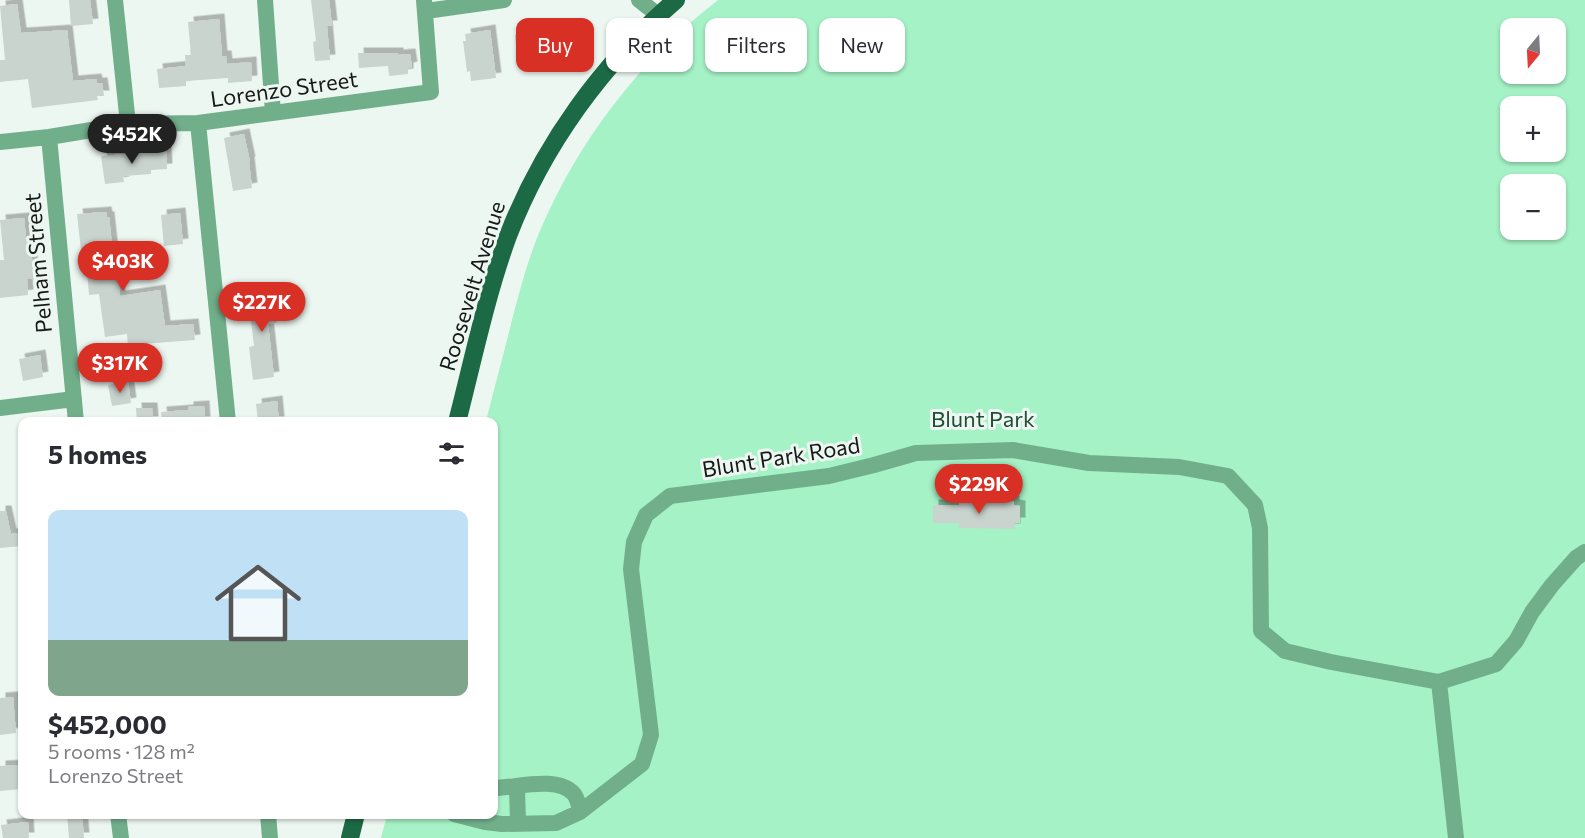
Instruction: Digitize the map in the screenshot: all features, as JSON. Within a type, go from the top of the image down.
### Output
[{"type":"main road","name":"Roosevelt Avenue","points":[[458,417],[498,268],[526,193],[551,148],[582,102],[617,58],[658,15],[676,0]]},
{"type":"main road","points":[[350,838],[355,819]]},
{"type":"street","points":[[115,0],[128,124]]},
{"type":"street","points":[[265,0],[273,113]]},
{"type":"street","points":[[425,6],[504,0]]},
{"type":"street","points":[[639,0],[658,15]]},
{"type":"street","name":"Lorenzo Street","points":[[0,142],[49,137],[128,124],[198,123],[431,92],[425,6]]},
{"type":"street","points":[[198,123],[227,417]]},
{"type":"street","name":"Pelham Street","points":[[49,137],[76,417]]},
{"type":"street","points":[[0,408],[74,399]]},
{"type":"street","name":"Blunt Park Road","points":[[488,819],[502,824],[556,822],[580,812],[642,764],[651,735],[631,568],[634,542],[646,515],[670,496],[829,476],[916,453],[1013,450],[1089,463],[1179,467],[1228,476],[1256,505],[1260,528],[1261,631],[1285,651],[1439,682],[1496,664],[1516,641],[1532,612],[1552,585],[1576,558],[1585,552]]},
{"type":"street","points":[[1439,682],[1456,838]]},
{"type":"street","points":[[498,788],[546,783],[564,787],[575,795],[580,812]]},
{"type":"street","points":[[517,787],[518,823]]},
{"type":"street","points":[[119,819],[121,838]]},
{"type":"street","points":[[268,819],[270,838]]},
{"type":"green space","name":"Blunt Park","points":[[718,0],[1585,0],[1585,838],[381,838],[386,819],[498,819],[498,417],[487,417],[517,301],[539,233],[572,166],[613,105],[641,72],[693,72],[693,21]]},
{"type":"building","points":[[69,0],[90,0],[93,24],[71,26]]},
{"type":"building","points":[[311,0],[329,0],[332,26],[327,26],[330,60],[315,61],[313,42],[316,41]]},
{"type":"building","points":[[17,4],[21,33],[67,30],[73,81],[96,79],[97,83],[102,83],[104,96],[97,96],[98,100],[32,108],[28,79],[0,82],[0,60],[5,60],[0,6]]},
{"type":"building","points":[[219,19],[222,56],[226,56],[227,64],[251,62],[252,81],[228,83],[228,78],[186,81],[186,86],[159,88],[157,69],[186,66],[185,55],[191,55],[188,22]]},
{"type":"building","points":[[490,30],[496,78],[471,81],[470,71],[467,72],[463,41],[466,41],[465,34]]},
{"type":"building","points":[[358,53],[410,54],[412,67],[408,68],[408,74],[389,76],[388,66],[359,68]]},
{"type":"building","points":[[244,134],[250,162],[252,188],[233,191],[224,138]]},
{"type":"building","points":[[166,151],[167,169],[151,170],[151,174],[123,176],[124,182],[105,184],[101,156]]},
{"type":"building","points":[[106,212],[109,217],[113,254],[108,254],[109,278],[118,277],[120,296],[160,290],[165,326],[193,324],[195,340],[128,347],[127,334],[105,337],[99,294],[89,295],[86,258],[82,259],[77,214]]},
{"type":"building","points":[[180,213],[183,244],[164,246],[161,215]]},
{"type":"building","points":[[24,218],[27,248],[31,248],[34,279],[27,279],[28,295],[0,298],[0,260],[4,260],[0,220]]},
{"type":"building","points":[[273,289],[277,323],[268,324],[274,377],[253,380],[249,347],[254,346],[249,292]]},
{"type":"building","points":[[40,355],[43,377],[23,381],[19,359]]},
{"type":"building","points":[[128,382],[131,403],[112,406],[108,385]]},
{"type":"building","points":[[277,401],[279,417],[257,417],[256,404]]},
{"type":"building","points":[[204,406],[205,417],[162,417],[161,412],[188,410],[188,407]]},
{"type":"building","points":[[136,408],[152,408],[153,417],[137,417]]},
{"type":"building","points":[[959,501],[1014,501],[1014,505],[1020,506],[1020,523],[1015,523],[1015,529],[959,528],[959,523],[933,523],[933,505],[959,505]]},
{"type":"building","points":[[0,511],[6,511],[11,534],[18,533],[18,546],[0,548]]},
{"type":"building","points":[[13,697],[16,733],[0,735],[0,698]]},
{"type":"building","points":[[18,765],[18,789],[0,791],[0,766]]},
{"type":"building","points":[[67,819],[82,819],[84,838],[69,838]]},
{"type":"building","points":[[28,822],[29,838],[3,838],[1,825]]}]
